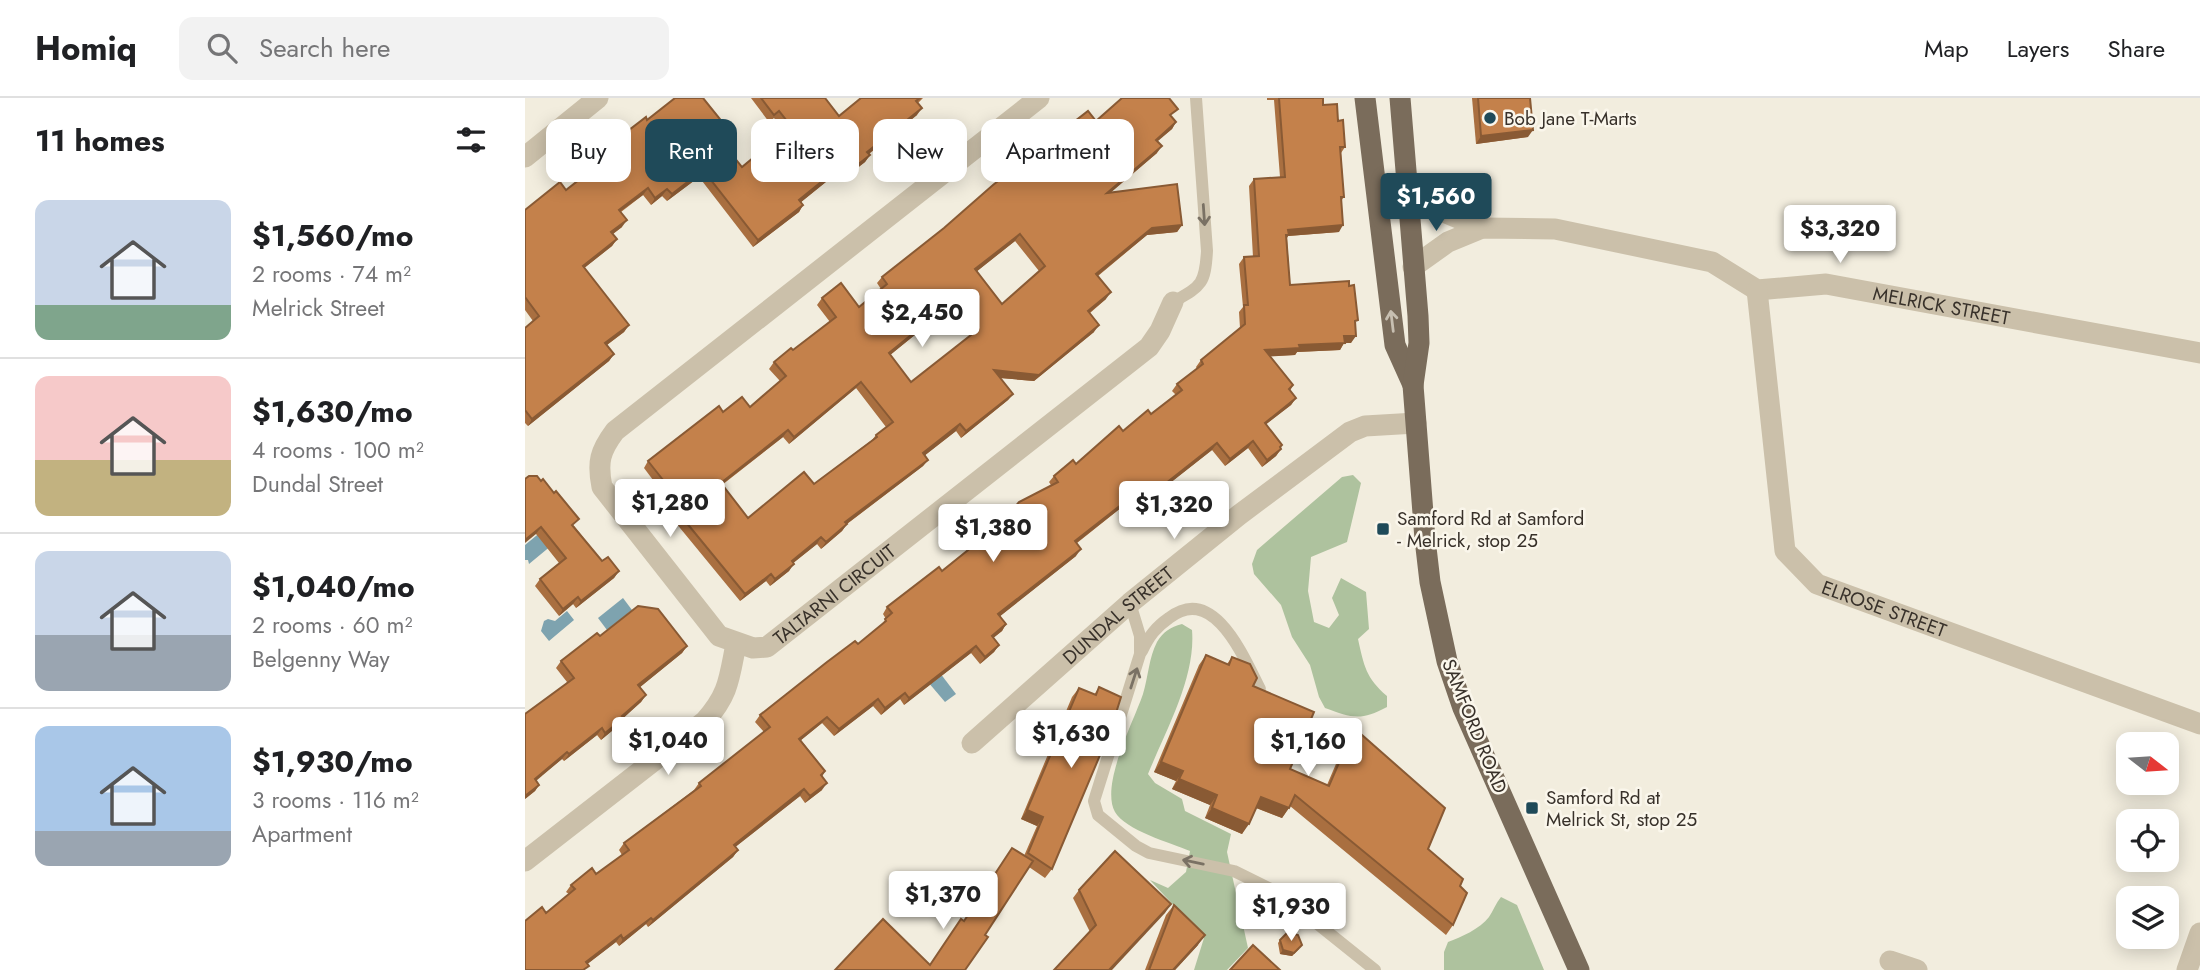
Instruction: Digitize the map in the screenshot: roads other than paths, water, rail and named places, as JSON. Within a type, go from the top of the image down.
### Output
[{"type":"main road","name":"SAMFORD ROAD","points":[[1365,98],[1395,345],[1413,385]]},
{"type":"main road","name":"SAMFORD ROAD","points":[[1400,98],[1419,343],[1413,385],[1430,582],[1447,661],[1463,708],[1579,970]]},
{"type":"street","points":[[525,157],[598,98]]},
{"type":"street","points":[[525,861],[705,721],[721,703],[728,687],[736,644],[719,636],[602,487],[599,471],[602,448],[615,431],[1039,98]]},
{"type":"street","points":[[1408,197],[1482,228]]},
{"type":"street","points":[[1413,267],[1448,242],[1482,228],[1524,227],[1567,230],[1712,262],[1757,290]]},
{"type":"street","name":"MELRICK STREET","points":[[1757,290],[1826,284],[2200,353]]},
{"type":"street","name":"ELROSE STREET","points":[[1757,290],[1785,551],[1817,584],[2200,724]]},
{"type":"street","name":"TALTARNI CIRCUIT","points":[[736,644],[753,648],[767,647],[1149,347],[1160,331],[1173,302]]},
{"type":"street","name":"DUNDAL STREET","points":[[972,743],[1130,603],[1239,515],[1350,432],[1365,426],[1416,423]]},
{"type":"street","points":[[2187,970],[2200,933]]},
{"type":"street","points":[[1890,961],[1917,970]]},
{"type":"lane","name":"TALTARNI CIRCUIT","points":[[1173,302],[1197,288],[1206,274],[1207,251],[1196,98]]},
{"type":"lane","points":[[1130,603],[1140,636],[1140,654]]},
{"type":"lane","points":[[1260,689],[1239,648],[1221,624],[1201,609],[1177,611],[1155,628],[1140,654],[1094,801],[1098,815],[1136,846],[1149,853],[1234,871],[1279,893],[1375,970]]},
{"type":"water","points":[[542,531],[552,545],[529,564],[528,560],[525,560],[525,545]]},
{"type":"water","points":[[623,598],[632,610],[607,630],[598,618]]},
{"type":"water","points":[[567,611],[574,620],[549,641],[541,631],[544,621],[555,621]]},
{"type":"water","points":[[940,673],[956,694],[945,702],[928,682]]},
{"type":"place","name":"Bob Jane T-Marts","points":[[1490,118]]},
{"type":"place","name":"Samford Rd at Samford - Melrick, stop 25","points":[[1383,529]]},
{"type":"place","name":"Samford Rd at Melrick St, stop 25","points":[[1532,808]]}]
